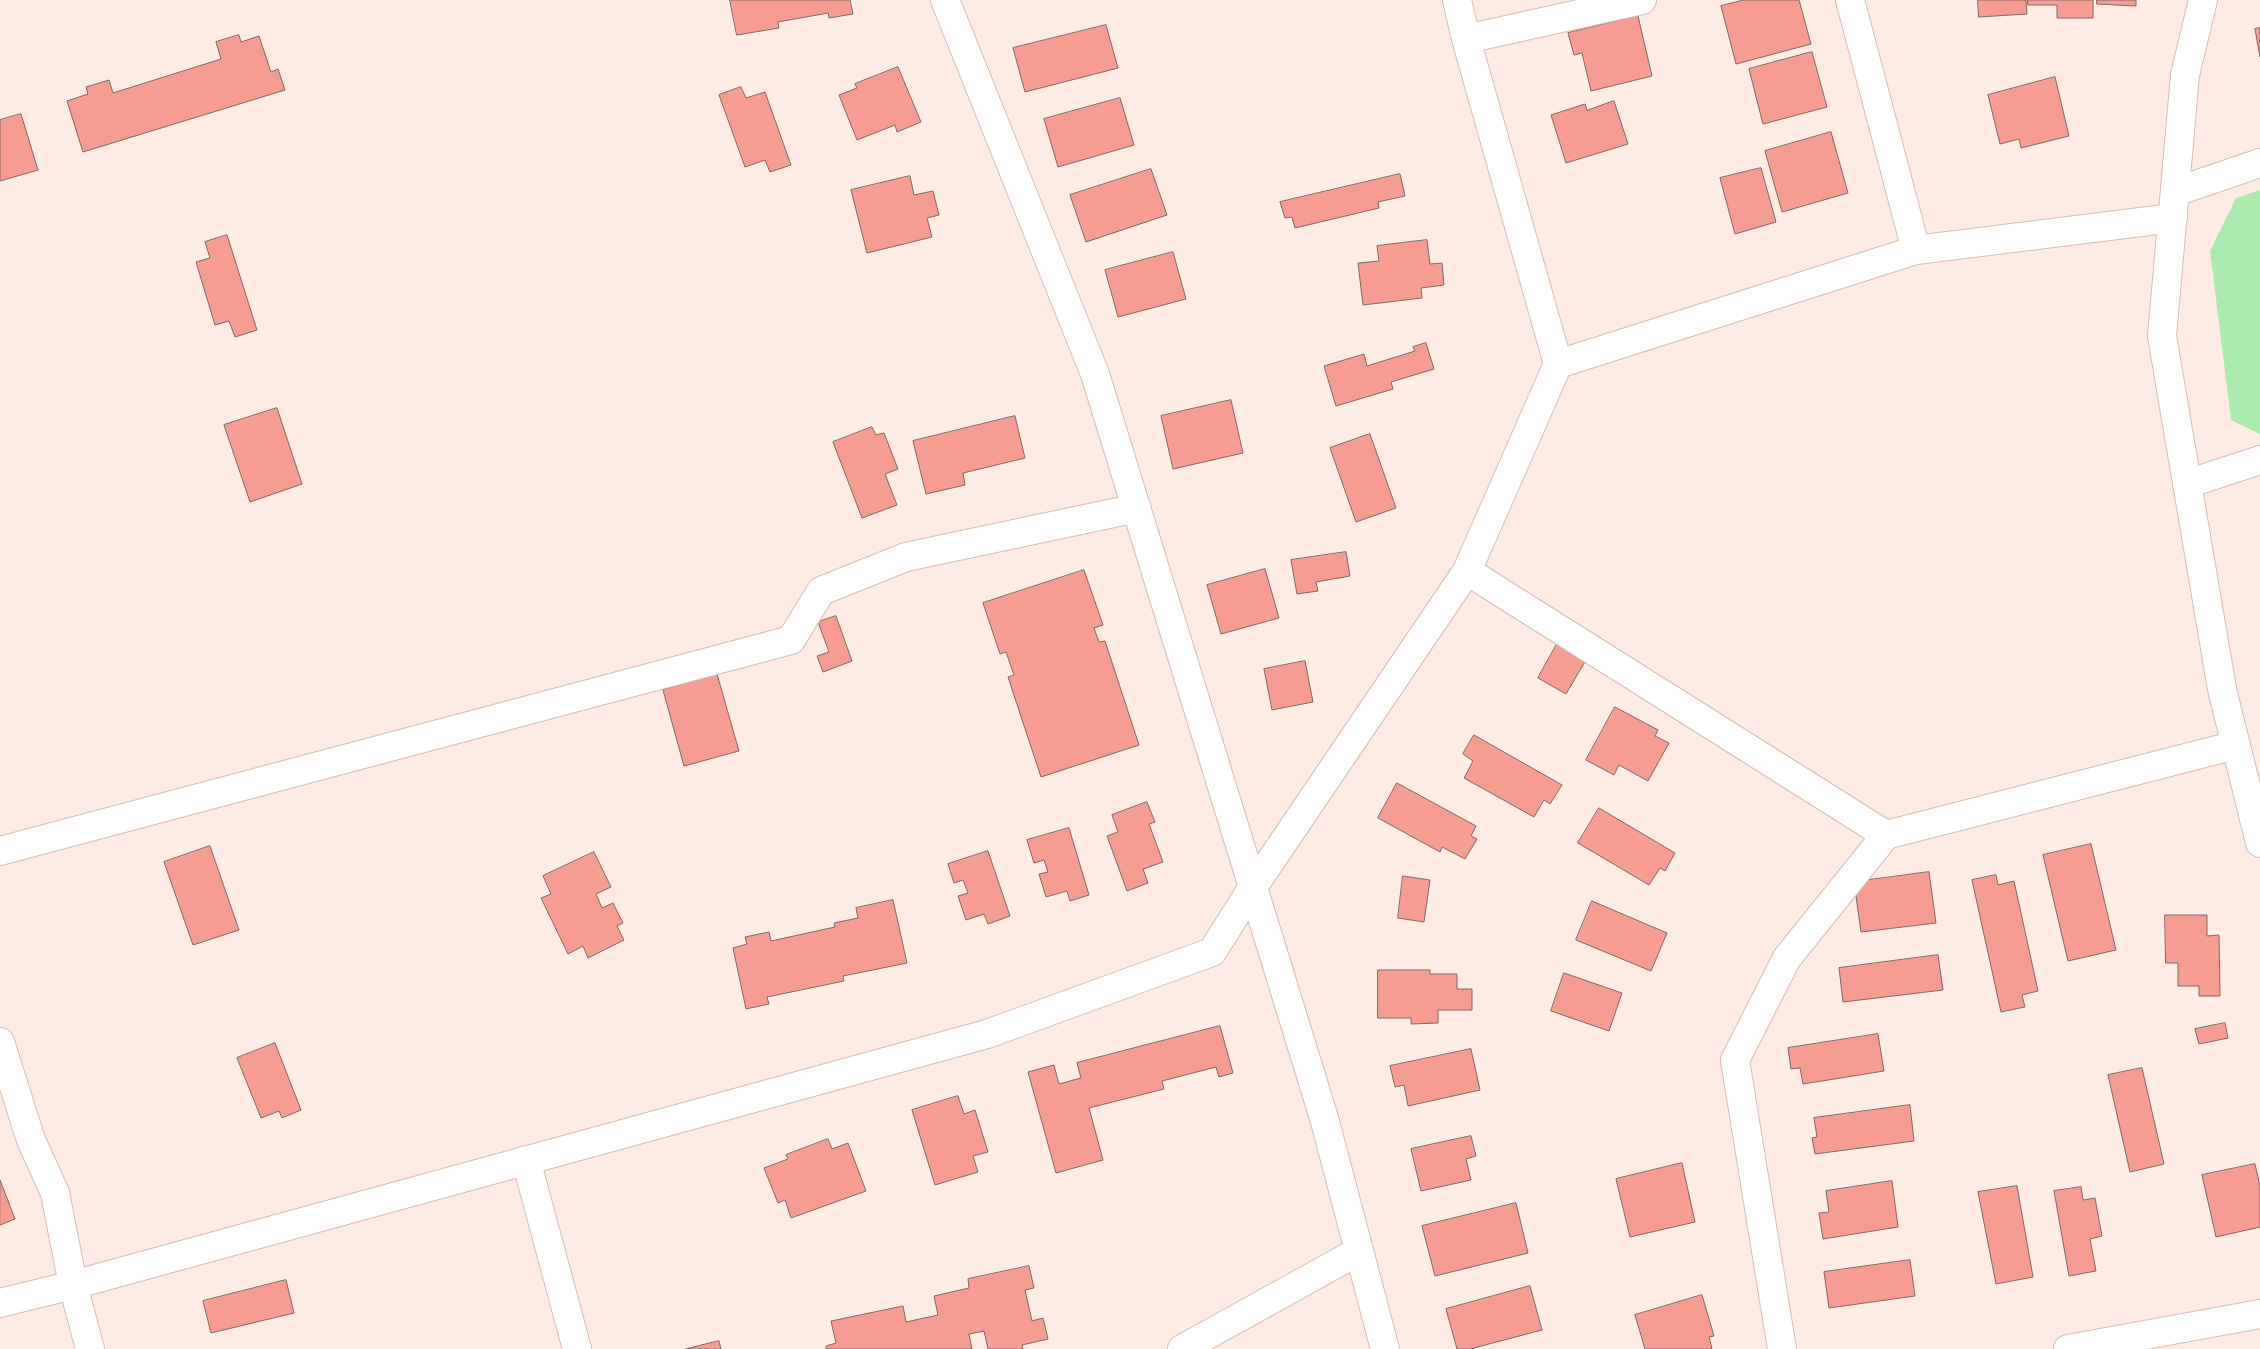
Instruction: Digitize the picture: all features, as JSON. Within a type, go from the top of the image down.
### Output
[{"type":"street","points":[[945,0],[1095,374],[1324,1118],[1385,1349]]},
{"type":"street","points":[[0,1303],[73,1285],[987,1034],[1212,952],[1253,886],[1467,571],[1558,364],[1466,39],[1457,0]]},
{"type":"street","points":[[1466,39],[1642,0]]},
{"type":"street","points":[[1850,0],[1916,250]]},
{"type":"street","points":[[2203,0],[2185,75],[2162,336],[2222,690],[2258,829]]},
{"type":"street","points":[[1558,364],[1916,250],[2174,205],[2260,163]]},
{"type":"street","points":[[2187,484],[2260,460]]},
{"type":"street","points":[[0,851],[792,640],[821,591],[906,557],[1137,508]]},
{"type":"street","points":[[1467,571],[1886,835]]},
{"type":"street","points":[[1782,1349],[1735,1060],[1787,958],[1886,835],[2236,745]]},
{"type":"street","points":[[0,1042],[31,1140],[55,1193],[73,1285],[90,1349]]},
{"type":"street","points":[[526,1160],[577,1349]]},
{"type":"street","points":[[1182,1349],[1359,1251]]},
{"type":"street","points":[[2068,1349],[2260,1314]]},
{"type":"green space","points":[[2260,190],[2260,434],[2231,420],[2210,251],[2236,198]]},
{"type":"building","points":[[730,0],[850,0],[853,14],[829,18],[828,13],[778,22],[779,28],[737,35]]},
{"type":"building","points":[[1744,0],[1799,0],[1811,44],[1736,64],[1721,6]]},
{"type":"building","points":[[1978,0],[2026,0],[2027,14],[1979,17]]},
{"type":"building","points":[[2028,0],[2093,0],[2093,18],[2057,18],[2057,5],[2028,5]]},
{"type":"building","points":[[2097,0],[2136,0],[2136,6],[2097,4]]},
{"type":"building","points":[[1638,16],[1652,76],[1591,91],[1582,53],[1574,55],[1568,33]]},
{"type":"building","points":[[1106,25],[1118,68],[1025,92],[1013,48]]},
{"type":"building","points":[[2260,28],[2260,57],[2255,29]]},
{"type":"building","points":[[239,35],[241,42],[259,36],[271,72],[278,69],[285,90],[83,152],[67,101],[88,94],[86,87],[109,80],[113,93],[221,59],[216,42]]},
{"type":"building","points":[[1812,52],[1827,107],[1763,124],[1749,69]]},
{"type":"building","points":[[898,67],[921,122],[897,132],[895,125],[857,140],[839,95],[857,88],[855,84]]},
{"type":"building","points":[[2055,77],[2069,136],[2021,148],[2019,139],[2000,144],[1988,95]]},
{"type":"building","points":[[741,87],[746,98],[765,92],[791,165],[770,172],[765,160],[745,167],[719,95]]},
{"type":"building","points":[[1120,98],[1134,145],[1058,167],[1044,119]]},
{"type":"building","points":[[1614,101],[1628,144],[1566,163],[1551,115],[1585,104],[1587,110]]},
{"type":"building","points":[[21,114],[38,170],[0,181],[0,120]]},
{"type":"building","points":[[1831,132],[1848,193],[1782,212],[1765,151]]},
{"type":"building","points":[[1761,168],[1776,222],[1735,234],[1720,178]]},
{"type":"building","points":[[1151,169],[1167,215],[1086,242],[1070,195]]},
{"type":"building","points":[[1400,174],[1405,196],[1378,202],[1379,208],[1295,228],[1292,217],[1285,218],[1280,202]]},
{"type":"building","points":[[910,176],[914,195],[933,191],[939,215],[927,218],[932,237],[867,253],[851,190]]},
{"type":"building","points":[[227,235],[257,330],[235,337],[229,321],[215,325],[196,262],[210,258],[205,242]]},
{"type":"building","points":[[1427,240],[1430,264],[1442,263],[1444,285],[1421,288],[1422,298],[1363,305],[1358,263],[1379,261],[1377,246]]},
{"type":"building","points":[[1173,252],[1186,299],[1118,317],[1105,270]]},
{"type":"building","points":[[1426,343],[1434,369],[1391,382],[1393,389],[1336,406],[1324,366],[1364,354],[1367,366],[1415,351],[1413,347]]},
{"type":"building","points":[[1231,400],[1243,453],[1173,469],[1161,416]]},
{"type":"building","points":[[277,408],[302,484],[250,502],[224,425]]},
{"type":"building","points":[[1015,416],[1025,458],[963,473],[965,485],[926,494],[913,441]]},
{"type":"building","points":[[872,427],[876,435],[884,433],[898,469],[885,474],[897,505],[862,518],[833,442]]},
{"type":"building","points":[[1370,434],[1396,508],[1356,522],[1330,448]]},
{"type":"building","points":[[1346,552],[1350,576],[1316,582],[1318,591],[1297,594],[1291,560]]},
{"type":"building","points":[[1265,569],[1279,618],[1221,634],[1207,585]]},
{"type":"building","points":[[1084,570],[1103,625],[1094,628],[1099,642],[1105,641],[1139,745],[1041,777],[1008,677],[1014,675],[1006,652],[1000,654],[983,603]]},
{"type":"building","points":[[836,616],[852,661],[823,672],[817,656],[829,652],[818,622]]},
{"type":"building","points":[[1557,644],[1586,660],[1566,694],[1538,678]]},
{"type":"building","points":[[1305,661],[1313,702],[1272,710],[1264,669]]},
{"type":"building","points":[[717,674],[739,751],[684,766],[663,690]]},
{"type":"building","points":[[1615,707],[1658,730],[1655,736],[1669,743],[1648,781],[1619,765],[1614,775],[1586,760]]},
{"type":"building","points":[[1474,735],[1562,785],[1550,804],[1544,800],[1534,817],[1464,778],[1473,761],[1463,754]]},
{"type":"building","points":[[1397,783],[1476,826],[1471,836],[1477,839],[1465,859],[1442,847],[1440,852],[1378,818]]},
{"type":"building","points":[[1147,802],[1155,822],[1149,824],[1163,862],[1143,869],[1148,883],[1127,891],[1107,836],[1118,832],[1112,815]]},
{"type":"building","points":[[1599,808],[1675,853],[1665,871],[1660,868],[1649,885],[1578,843]]},
{"type":"building","points":[[1069,828],[1089,895],[1070,901],[1067,891],[1046,897],[1039,874],[1048,872],[1044,860],[1034,863],[1027,840]]},
{"type":"building","points":[[2091,844],[2116,950],[2068,961],[2043,855]]},
{"type":"building","points":[[210,846],[239,930],[193,945],[164,862]]},
{"type":"building","points":[[988,851],[1010,916],[988,924],[984,914],[966,920],[958,896],[968,893],[963,880],[954,883],[948,864]]},
{"type":"building","points":[[594,852],[611,887],[596,894],[602,908],[613,903],[623,923],[617,926],[624,940],[588,958],[583,946],[568,954],[541,898],[551,894],[543,876]]},
{"type":"building","points":[[1929,872],[1936,923],[1861,932],[1854,882]]},
{"type":"building","points":[[1996,875],[1998,885],[2014,881],[2038,991],[2022,995],[2025,1007],[2001,1012],[1972,880]]},
{"type":"building","points":[[1403,876],[1430,880],[1424,922],[1398,918]]},
{"type":"building","points":[[893,900],[907,963],[843,976],[844,981],[767,997],[769,1004],[746,1009],[733,948],[747,944],[745,937],[769,932],[771,941],[835,927],[834,923],[858,918],[856,908]]},
{"type":"building","points":[[1592,901],[1667,933],[1651,971],[1576,940]]},
{"type":"building","points":[[2165,915],[2207,915],[2207,936],[2219,935],[2220,996],[2199,996],[2199,986],[2178,986],[2178,963],[2166,963]]},
{"type":"building","points":[[1938,955],[1943,990],[1843,1002],[1839,968]]},
{"type":"building","points":[[1378,970],[1430,970],[1430,974],[1457,974],[1457,989],[1472,989],[1472,1010],[1438,1010],[1438,1023],[1411,1024],[1411,1018],[1378,1018]]},
{"type":"building","points":[[1564,973],[1622,993],[1609,1031],[1551,1011]]},
{"type":"building","points":[[2225,1023],[2228,1038],[2199,1044],[2195,1029]]},
{"type":"building","points":[[1220,1026],[1233,1073],[1219,1077],[1216,1067],[1162,1081],[1164,1089],[1089,1108],[1103,1160],[1056,1173],[1028,1072],[1054,1065],[1059,1084],[1081,1078],[1077,1063]]},
{"type":"building","points":[[1878,1034],[1884,1071],[1803,1084],[1800,1068],[1791,1069],[1788,1048]]},
{"type":"building","points":[[275,1043],[301,1110],[282,1118],[279,1111],[261,1118],[237,1058]]},
{"type":"building","points":[[1471,1049],[1480,1090],[1408,1106],[1404,1085],[1395,1087],[1390,1066]]},
{"type":"building","points":[[2142,1068],[2164,1164],[2130,1172],[2108,1075]]},
{"type":"building","points":[[958,1096],[964,1114],[975,1110],[988,1152],[973,1156],[978,1172],[935,1185],[912,1110]]},
{"type":"building","points":[[1910,1105],[1914,1141],[1815,1154],[1812,1138],[1817,1137],[1814,1118]]},
{"type":"building","points":[[1471,1136],[1476,1156],[1466,1159],[1471,1180],[1421,1191],[1411,1149]]},
{"type":"building","points":[[828,1139],[832,1149],[848,1143],[866,1191],[791,1218],[785,1200],[778,1203],[764,1168],[788,1159],[786,1155]]},
{"type":"building","points":[[1682,1163],[1695,1222],[1630,1237],[1616,1179]]},
{"type":"building","points":[[2255,1164],[2260,1186],[2260,1227],[2216,1237],[2202,1175]]},
{"type":"building","points":[[0,1180],[15,1219],[0,1225]]},
{"type":"building","points":[[1892,1181],[1898,1227],[1823,1239],[1819,1213],[1829,1212],[1826,1191]]},
{"type":"building","points":[[2017,1186],[2033,1277],[1996,1284],[1978,1192]]},
{"type":"building","points":[[2081,1187],[2083,1200],[2095,1198],[2102,1236],[2090,1239],[2096,1271],[2069,1276],[2054,1191]]},
{"type":"building","points":[[1516,1203],[1528,1253],[1435,1276],[1422,1226]]},
{"type":"building","points":[[1910,1260],[1915,1296],[1829,1308],[1824,1272]]},
{"type":"building","points":[[1029,1266],[1034,1288],[1025,1290],[1032,1321],[1043,1318],[1048,1339],[1022,1345],[1023,1349],[988,1349],[984,1331],[969,1334],[972,1349],[826,1349],[826,1346],[836,1343],[831,1321],[903,1306],[906,1322],[938,1315],[934,1296],[969,1288],[968,1279]]},
{"type":"building","points":[[286,1280],[294,1313],[211,1333],[203,1301]]},
{"type":"building","points":[[1530,1286],[1542,1330],[1470,1349],[1457,1349],[1446,1309]]},
{"type":"building","points":[[1702,1295],[1714,1336],[1709,1337],[1712,1349],[1645,1349],[1635,1315]]},
{"type":"building","points":[[719,1341],[721,1349],[686,1349]]}]
